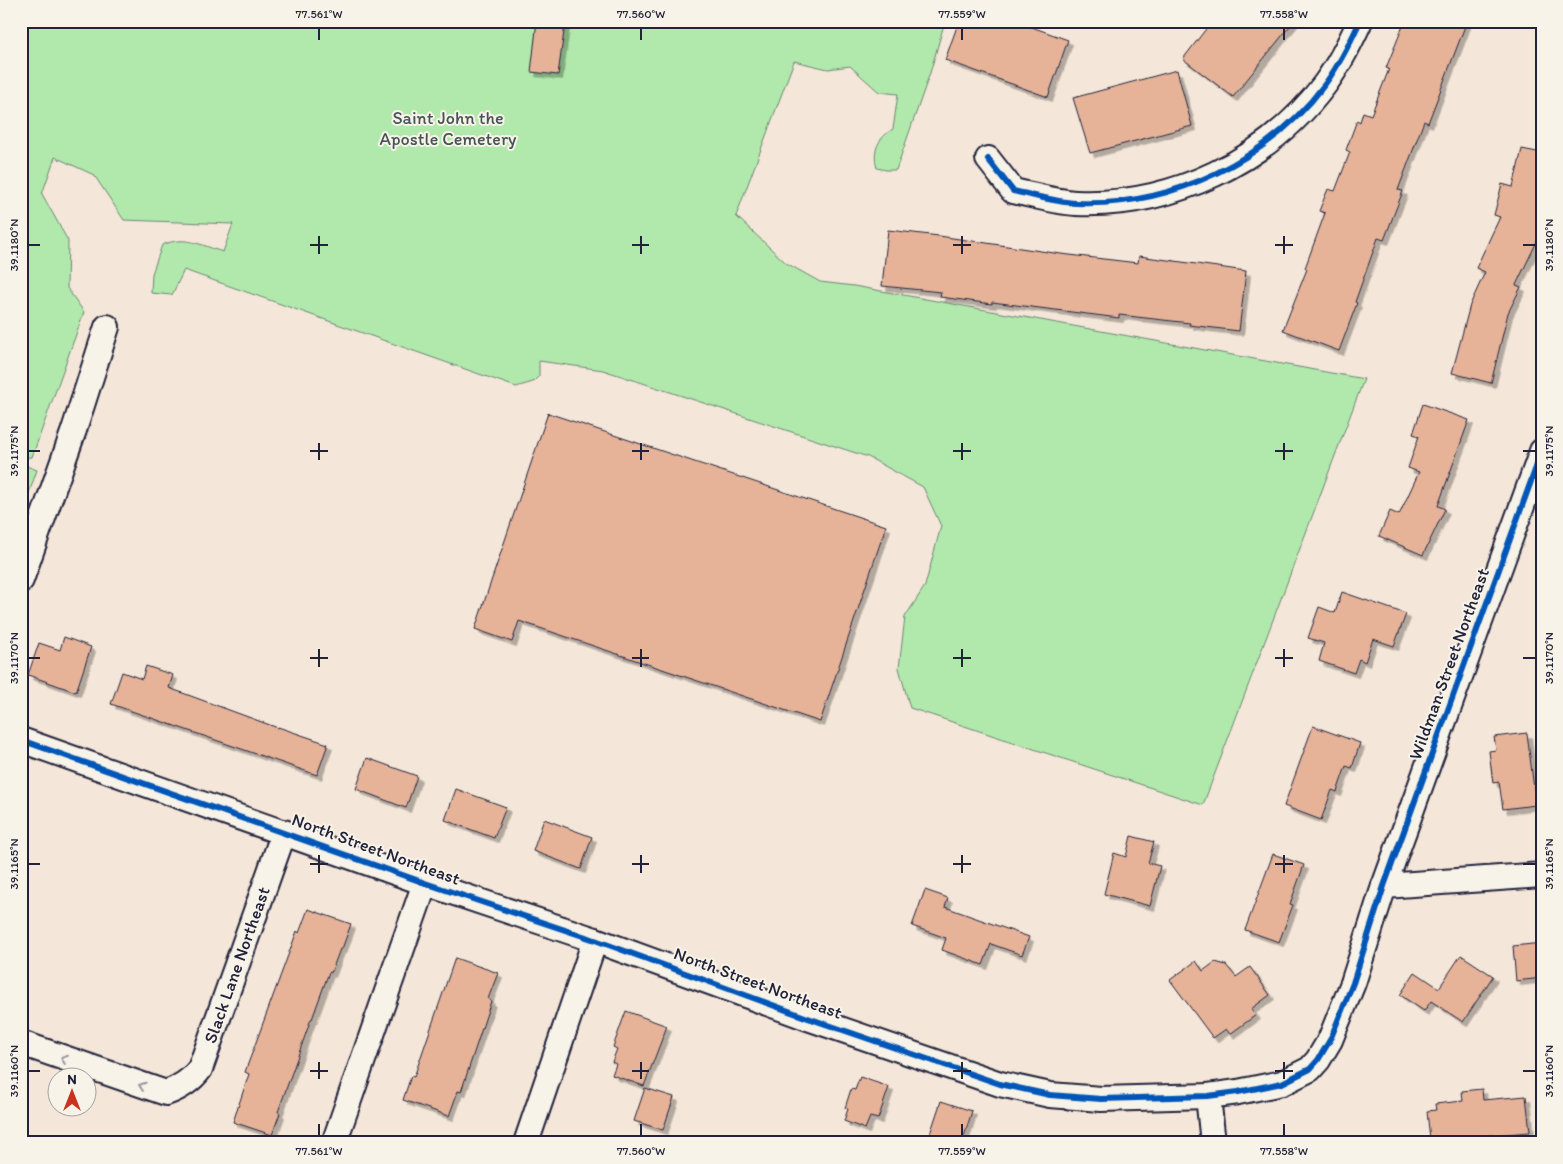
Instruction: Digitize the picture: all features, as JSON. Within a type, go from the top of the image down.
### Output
[{"type":"street","points":[[988,160],[1013,191],[1075,203],[1114,202],[1154,196],[1194,183],[1232,166],[1266,143],[1296,117],[1324,85],[1348,49],[1360,21]]},
{"type":"street","points":[[21,580],[74,430],[107,327]]},
{"type":"street","name":"Wildman Street Northeast","points":[[1384,886],[1542,451]]},
{"type":"street","name":"North Street Northeast","points":[[21,740],[425,883],[595,940],[808,1018],[1000,1084],[1050,1095],[1101,1099],[1208,1096],[1282,1083],[1310,1069],[1330,1040],[1353,983],[1384,886]]},
{"type":"street","name":"Slack Lane Northeast","points":[[21,1043],[166,1093],[178,1089],[193,1079],[200,1069],[284,832]]},
{"type":"street","points":[[1384,886],[1542,875]]},
{"type":"street","points":[[334,1143],[425,883]]},
{"type":"street","points":[[526,1143],[595,940]]},
{"type":"street","points":[[1208,1096],[1213,1143]]},
{"type":"green space","name":"Saint John the Apostle Cemetery","points":[[21,21],[945,21],[930,73],[896,170],[877,168],[875,156],[880,141],[893,129],[898,94],[879,92],[850,66],[828,69],[794,61],[736,216],[786,263],[820,282],[854,286],[1364,379],[1203,805],[910,708],[899,668],[905,617],[925,586],[941,526],[923,487],[868,457],[603,370],[539,361],[539,376],[533,382],[516,387],[184,270],[172,295],[151,293],[152,274],[162,245],[186,241],[223,252],[233,224],[124,220],[94,175],[55,157],[42,194],[68,241],[67,288],[84,312],[32,457],[21,458]]},
{"type":"green space","points":[[21,464],[37,470],[21,516]]},
{"type":"building","points":[[537,21],[565,24],[558,75],[531,72]]},
{"type":"building","points":[[959,21],[1015,21],[1068,40],[1048,97],[945,60]]},
{"type":"building","points":[[1212,21],[1294,21],[1233,97],[1183,59]]},
{"type":"building","points":[[1405,21],[1467,21],[1428,123],[1424,121],[1398,190],[1403,191],[1384,240],[1378,238],[1339,351],[1283,330],[1307,269],[1305,268],[1325,213],[1319,211],[1328,189],[1335,191],[1350,152],[1346,150],[1357,120],[1360,122],[1363,112],[1371,115],[1389,69],[1386,68]]},
{"type":"building","points":[[1177,70],[1192,126],[1090,153],[1073,98]]},
{"type":"building","points":[[1522,149],[1542,153],[1542,231],[1516,285],[1521,287],[1508,313],[1491,383],[1452,373],[1470,305],[1485,272],[1476,268],[1500,217],[1494,215],[1502,184],[1513,187]]},
{"type":"building","points":[[888,230],[1138,263],[1139,256],[1246,271],[1239,331],[1119,315],[1119,318],[992,302],[992,304],[940,297],[941,292],[882,286]]},
{"type":"building","points":[[1423,404],[1469,420],[1438,506],[1445,509],[1423,555],[1379,536],[1390,511],[1399,515],[1419,472],[1408,468],[1419,436],[1413,434]]},
{"type":"building","points":[[548,413],[886,526],[820,722],[519,621],[512,642],[475,629]]},
{"type":"building","points":[[1342,592],[1406,614],[1394,646],[1373,639],[1365,662],[1359,659],[1354,673],[1319,661],[1324,643],[1308,638],[1319,607],[1335,613]]},
{"type":"building","points":[[64,637],[91,647],[76,692],[28,675],[39,643],[60,650]]},
{"type":"building","points":[[146,666],[173,675],[169,688],[278,728],[328,744],[317,775],[111,704],[122,672],[142,679]]},
{"type":"building","points":[[1313,726],[1360,743],[1352,768],[1346,766],[1337,792],[1332,790],[1321,820],[1284,806]]},
{"type":"building","points":[[1527,733],[1536,805],[1503,809],[1499,782],[1493,783],[1489,751],[1496,750],[1494,737]]},
{"type":"building","points":[[367,758],[417,776],[406,808],[356,789]]},
{"type":"building","points":[[456,789],[506,807],[494,838],[445,820]]},
{"type":"building","points":[[544,819],[592,837],[581,869],[533,851]]},
{"type":"building","points":[[1131,836],[1154,842],[1148,863],[1160,866],[1150,906],[1104,894],[1114,853],[1126,857]]},
{"type":"building","points":[[1273,854],[1304,865],[1290,904],[1293,905],[1279,942],[1245,930]]},
{"type":"building","points":[[925,890],[948,898],[945,907],[1029,937],[1022,955],[991,944],[983,965],[942,950],[946,938],[912,926]]},
{"type":"building","points":[[308,909],[351,924],[331,973],[329,972],[311,1019],[278,1112],[280,1113],[272,1135],[233,1122],[249,1074],[245,1072],[297,931],[299,933]]},
{"type":"building","points":[[1542,943],[1542,978],[1516,981],[1513,946]]},
{"type":"building","points":[[1461,955],[1493,976],[1463,1022],[1431,1001],[1424,1011],[1400,995],[1415,972],[1439,988]]},
{"type":"building","points":[[455,958],[498,973],[488,999],[491,1001],[461,1092],[458,1091],[449,1116],[403,1100],[411,1076],[414,1077]]},
{"type":"building","points":[[1196,961],[1203,971],[1215,962],[1226,965],[1236,977],[1250,967],[1270,995],[1251,1009],[1256,1015],[1230,1034],[1226,1029],[1213,1038],[1170,980]]},
{"type":"building","points":[[626,1011],[667,1026],[644,1086],[612,1075],[616,1064],[612,1062],[617,1049],[613,1047]]},
{"type":"building","points":[[860,1077],[889,1087],[878,1119],[870,1117],[865,1129],[844,1121],[848,1109],[845,1108],[851,1089],[855,1090]]},
{"type":"building","points":[[645,1088],[674,1097],[663,1130],[634,1121]]},
{"type":"building","points":[[1482,1089],[1483,1100],[1526,1096],[1530,1132],[1430,1140],[1427,1111],[1436,1110],[1435,1104],[1463,1101],[1462,1091]]},
{"type":"building","points":[[941,1101],[972,1111],[962,1143],[927,1143]]},
{"type":"cycle path","points":[[988,159],[1013,191],[1060,201],[1076,203],[1112,202],[1147,197],[1182,187],[1215,174],[1246,157],[1275,136],[1302,111],[1335,69],[1360,21]]},
{"type":"cycle path","points":[[21,740],[425,883],[595,940],[808,1018],[1000,1084],[1050,1095],[1101,1099],[1208,1096],[1238,1092],[1282,1083],[1310,1069],[1330,1040],[1353,983],[1384,886],[1542,451]]}]
